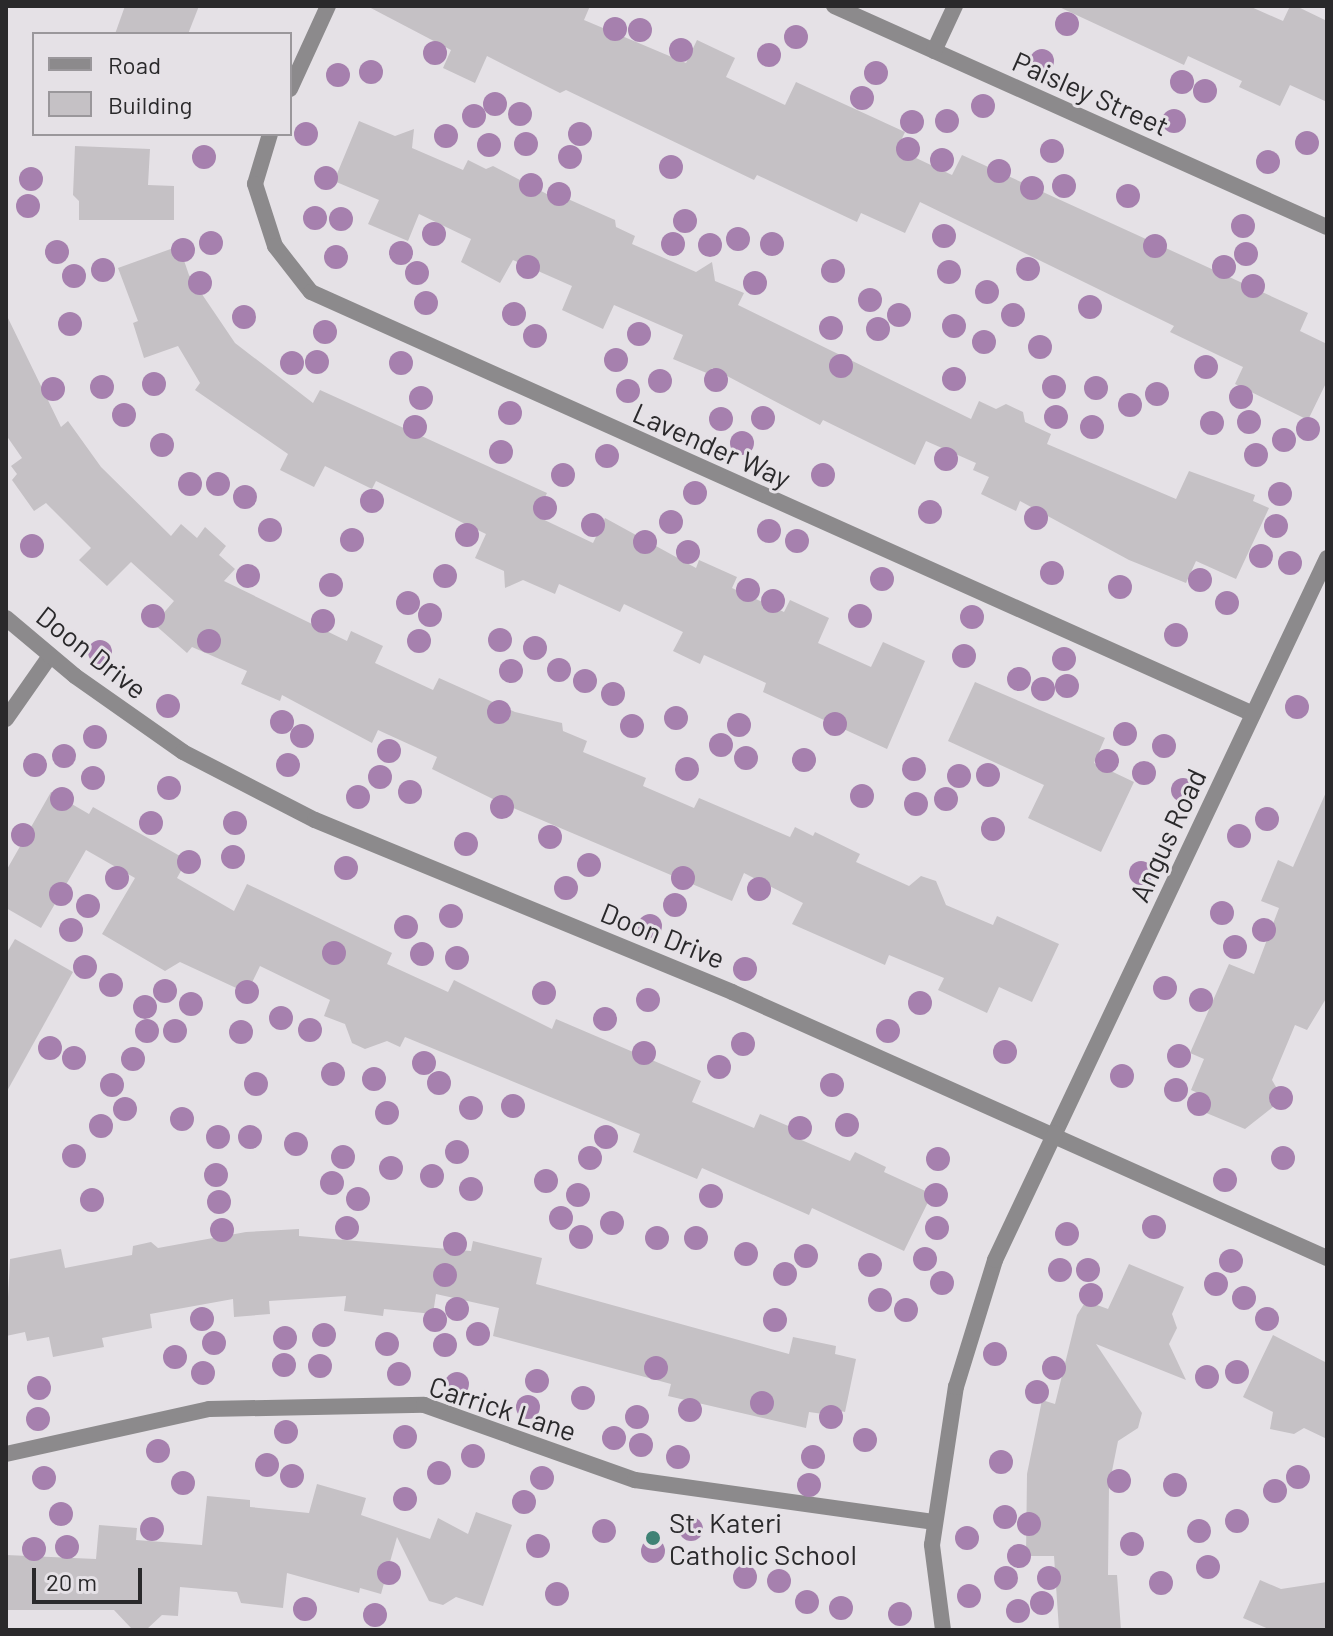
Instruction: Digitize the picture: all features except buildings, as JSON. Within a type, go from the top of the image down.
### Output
[{"type":"street","points":[[292,85],[328,6]]},
{"type":"street","name":"Paisley Street","points":[[834,6],[1327,227]]},
{"type":"street","points":[[934,51],[955,6]]},
{"type":"street","name":"Lavender Way","points":[[269,136],[255,184],[275,246],[311,292],[1253,714]]},
{"type":"street","name":"Angus Road","points":[[943,1630],[932,1545],[935,1522],[956,1387],[990,1274],[1327,558]]},
{"type":"street","name":"Doon Drive","points":[[6,618],[50,656],[183,752],[315,820],[746,998],[1055,1133],[1327,1258]]},
{"type":"street","points":[[6,719],[50,656]]},
{"type":"street","name":"Carrick Lane","points":[[6,1454],[209,1409],[424,1405],[635,1480],[935,1522]]},
{"type":"place","name":"St. Kateri Catholic School","points":[[653,1538]]}]
